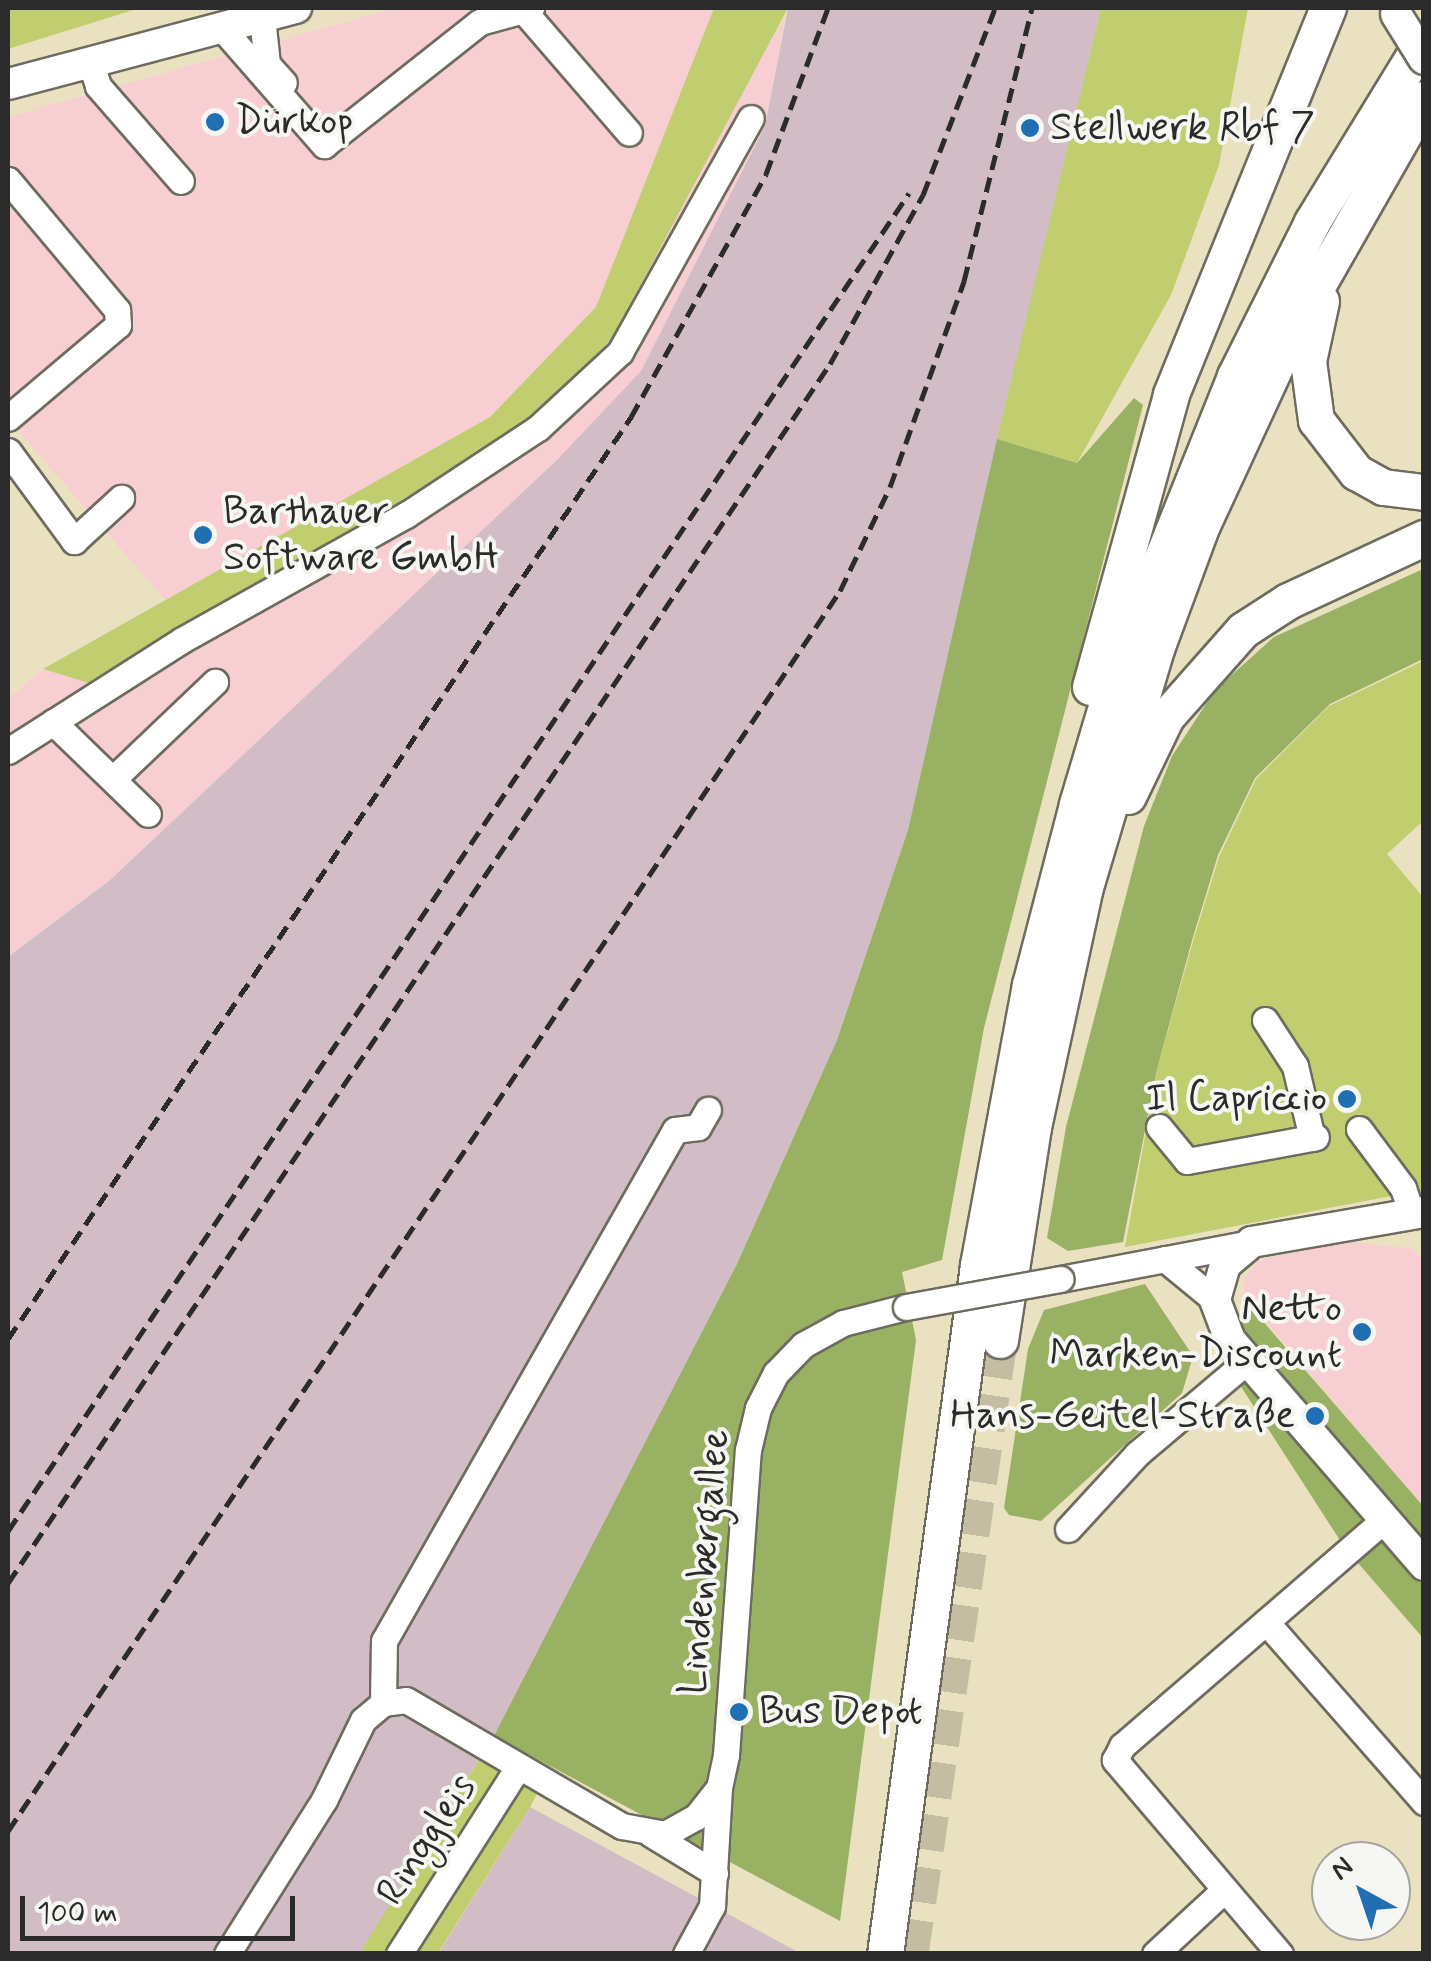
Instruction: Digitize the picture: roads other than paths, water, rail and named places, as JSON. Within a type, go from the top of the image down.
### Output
[{"type":"highway","points":[[1030,985],[1031,918],[1140,493],[1209,289],[1334,13]]},
{"type":"highway","points":[[885,1954],[978,1264],[1030,985],[1117,670],[1176,512],[1312,222],[1424,39]]},
{"type":"highway","points":[[1000,1340],[1033,1126],[1085,887],[1118,763],[1201,528],[1342,234],[1424,99]]},
{"type":"highway","points":[[1342,234],[1308,361],[1316,420],[1356,472],[1383,486],[1424,492]]},
{"type":"highway","points":[[1085,887],[1166,716],[1211,660],[1288,601],[1424,538]]},
{"type":"main road","points":[[8,84],[296,8]]},
{"type":"main road","points":[[1394,10],[1424,59]]},
{"type":"main road","points":[[1418,1213],[1252,1242],[1225,1265],[1215,1300],[1223,1327],[1247,1361],[1424,1565]]},
{"type":"street","points":[[324,144],[480,22],[527,8],[629,133]]},
{"type":"street","points":[[262,17],[267,64],[316,121],[324,144]]},
{"type":"street","points":[[221,28],[324,144]]},
{"type":"street","points":[[91,64],[98,86],[181,181]]},
{"type":"street","points":[[8,752],[182,640],[406,515],[538,428],[620,352],[751,118]]},
{"type":"street","points":[[8,180],[117,310],[118,324],[8,418]]},
{"type":"street","points":[[8,451],[74,541],[122,498]]},
{"type":"street","points":[[113,780],[215,682]]},
{"type":"street","points":[[53,722],[148,814]]},
{"type":"street","points":[[1159,1128],[1187,1161],[1314,1137],[1296,1066],[1265,1020]]},
{"type":"street","points":[[384,1703],[384,1641],[674,1130],[698,1126],[708,1110]]},
{"type":"street","points":[[1359,1128],[1418,1213]]},
{"type":"street","name":"Lindenbergallee","points":[[687,1949],[712,1906],[748,1450],[758,1408],[776,1373],[803,1345],[843,1323],[906,1307],[1252,1242]]},
{"type":"street","points":[[1165,1259],[1215,1300]]},
{"type":"street","points":[[1068,1530],[1136,1454],[1247,1361]]},
{"type":"street","points":[[1280,1954],[1116,1760],[1122,1746],[1384,1520]]},
{"type":"street","points":[[1266,1622],[1424,1802]]},
{"type":"street","points":[[228,1954],[324,1800],[363,1720],[384,1703],[406,1700],[622,1826],[651,1834],[714,1872]]},
{"type":"street","name":"Ringgleis","points":[[398,1954],[518,1766]]},
{"type":"street","points":[[651,1834],[681,1828],[719,1788]]},
{"type":"street","points":[[1155,1954],[1224,1890]]},
{"type":"tunnel","points":[[911,1954],[1000,1340]]},
{"type":"railway","points":[[8,1339],[631,417],[766,174],[828,8]]},
{"type":"railway","points":[[8,1583],[830,364],[923,195],[995,8]]},
{"type":"railway","points":[[8,1831],[840,591],[890,487],[964,281],[1032,8]]},
{"type":"railway","points":[[8,1531],[909,193]]},
{"type":"place","name":"Dürkop","points":[[215,122]]},
{"type":"place","name":"Stellwerk Rbf 7","points":[[1030,128]]},
{"type":"place","name":"Barthauer Software GmbH","points":[[203,535]]},
{"type":"place","name":"Il Capriccio","points":[[1347,1099]]},
{"type":"place","name":"Netto Marken-Discount","points":[[1362,1332]]},
{"type":"place","name":"Hans-Geitel-Straße","points":[[1315,1416]]},
{"type":"place","name":"Bus Depot","points":[[739,1712]]}]
